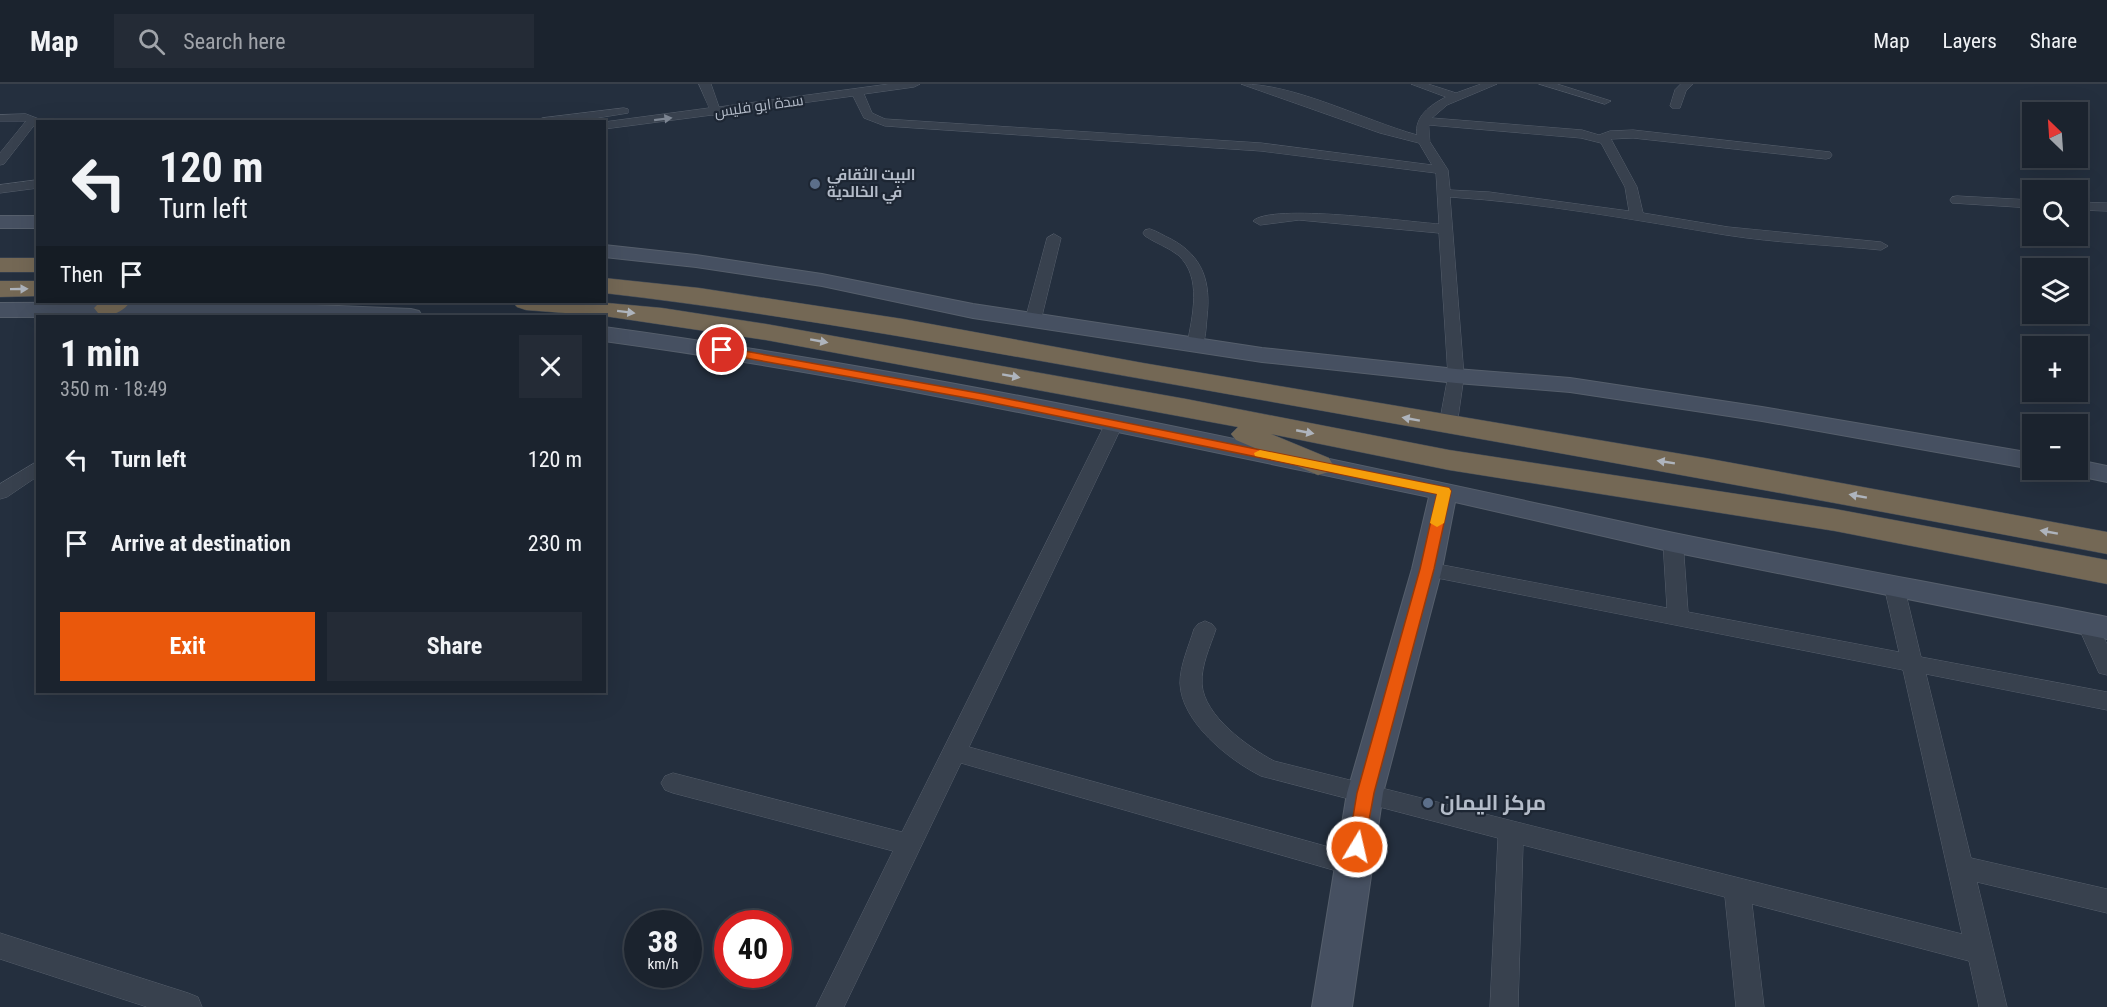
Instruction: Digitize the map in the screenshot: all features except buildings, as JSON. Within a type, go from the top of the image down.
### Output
[{"type":"highway","points":[[0,265],[36,265]]},
{"type":"highway","points":[[606,285],[790,309],[1009,345],[1143,372],[1705,468],[2107,543]]},
{"type":"highway","points":[[0,289],[36,288]]},
{"type":"highway","points":[[536,303],[662,316],[766,332],[1186,408],[1449,460],[1835,520],[2107,572]]},
{"type":"highway","points":[[766,332],[790,309]]},
{"type":"highway","points":[[1186,408],[1317,465]]},
{"type":"main road","points":[[0,222],[36,222]]},
{"type":"main road","points":[[606,251],[696,261],[822,280],[973,311],[1262,355],[1456,376],[1581,386],[2022,458]]},
{"type":"main road","points":[[0,310],[112,305],[237,313],[353,315]]},
{"type":"main road","points":[[606,334],[742,353],[850,372],[1444,491],[1673,542],[2097,626]]},
{"type":"main road","points":[[2088,470],[2107,474]]},
{"type":"main road","points":[[1332,1007],[1365,793],[1427,569],[1444,491]]},
{"type":"street","points":[[705,84],[716,113]]},
{"type":"street","name":"سدة ابو فليس","points":[[557,120],[847,84]]},
{"type":"street","name":"سدة ابو فليس","points":[[606,126],[716,113],[914,84]]},
{"type":"street","points":[[1247,84],[1297,98],[1384,130],[1424,141]]},
{"type":"street","points":[[1417,84],[1457,97]]},
{"type":"street","points":[[1448,425],[1456,376],[1444,229],[1442,170],[1424,141],[1423,121],[1430,112],[1457,97],[1491,84]]},
{"type":"street","points":[[1545,84],[1605,101]]},
{"type":"street","points":[[1676,106],[1681,90],[1687,84]]},
{"type":"street","points":[[858,92],[863,111],[872,121],[904,126],[1261,147],[1442,170]]},
{"type":"street","points":[[0,118],[33,119],[0,161]]},
{"type":"street","points":[[1423,121],[1582,134],[1606,141],[1631,187],[1637,217]]},
{"type":"street","points":[[1601,139],[1610,135],[1633,134],[1826,155]]},
{"type":"street","points":[[0,189],[36,184]]},
{"type":"street","points":[[1443,193],[1489,196],[1728,231],[1881,246]]},
{"type":"street","points":[[0,200],[36,195]]},
{"type":"street","points":[[1957,200],[2022,203]]},
{"type":"street","points":[[2088,206],[2107,207]]},
{"type":"street","points":[[1260,221],[1299,216],[1444,229]]},
{"type":"street","points":[[1150,232],[1157,239],[1184,252],[1194,265],[1199,284],[1201,309],[1195,345]]},
{"type":"street","points":[[1033,320],[1054,238]]},
{"type":"street","points":[[830,1007],[1113,424]]},
{"type":"street","points":[[0,493],[36,468]]},
{"type":"street","points":[[1673,542],[1678,618]]},
{"type":"street","points":[[1427,569],[2107,700]]},
{"type":"street","points":[[1894,586],[1993,1007]]},
{"type":"street","points":[[2097,626],[2107,667]]},
{"type":"street","points":[[1205,629],[1191,678],[1191,691],[1198,705],[1230,745],[1251,761],[1269,770],[1980,951]]},
{"type":"street","points":[[954,752],[1354,865]]},
{"type":"street","points":[[673,783],[910,844]]},
{"type":"street","points":[[1504,1007],[1511,831]]},
{"type":"street","points":[[1959,867],[2107,901]]},
{"type":"street","points":[[1737,889],[1750,1007]]},
{"type":"street","points":[[0,946],[187,1007]]},
{"type":"slow traffic","points":[[1260,453],[1444,491],[1437,523]]},
{"type":"place","name":"البيت الثقافي في الخالدية","points":[[815,184]]},
{"type":"place","name":"مركز اليمان","points":[[1428,803]]},
{"type":"route","points":[[722,350],[984,397],[1444,491],[1427,569],[1365,793],[1357,847]]}]
